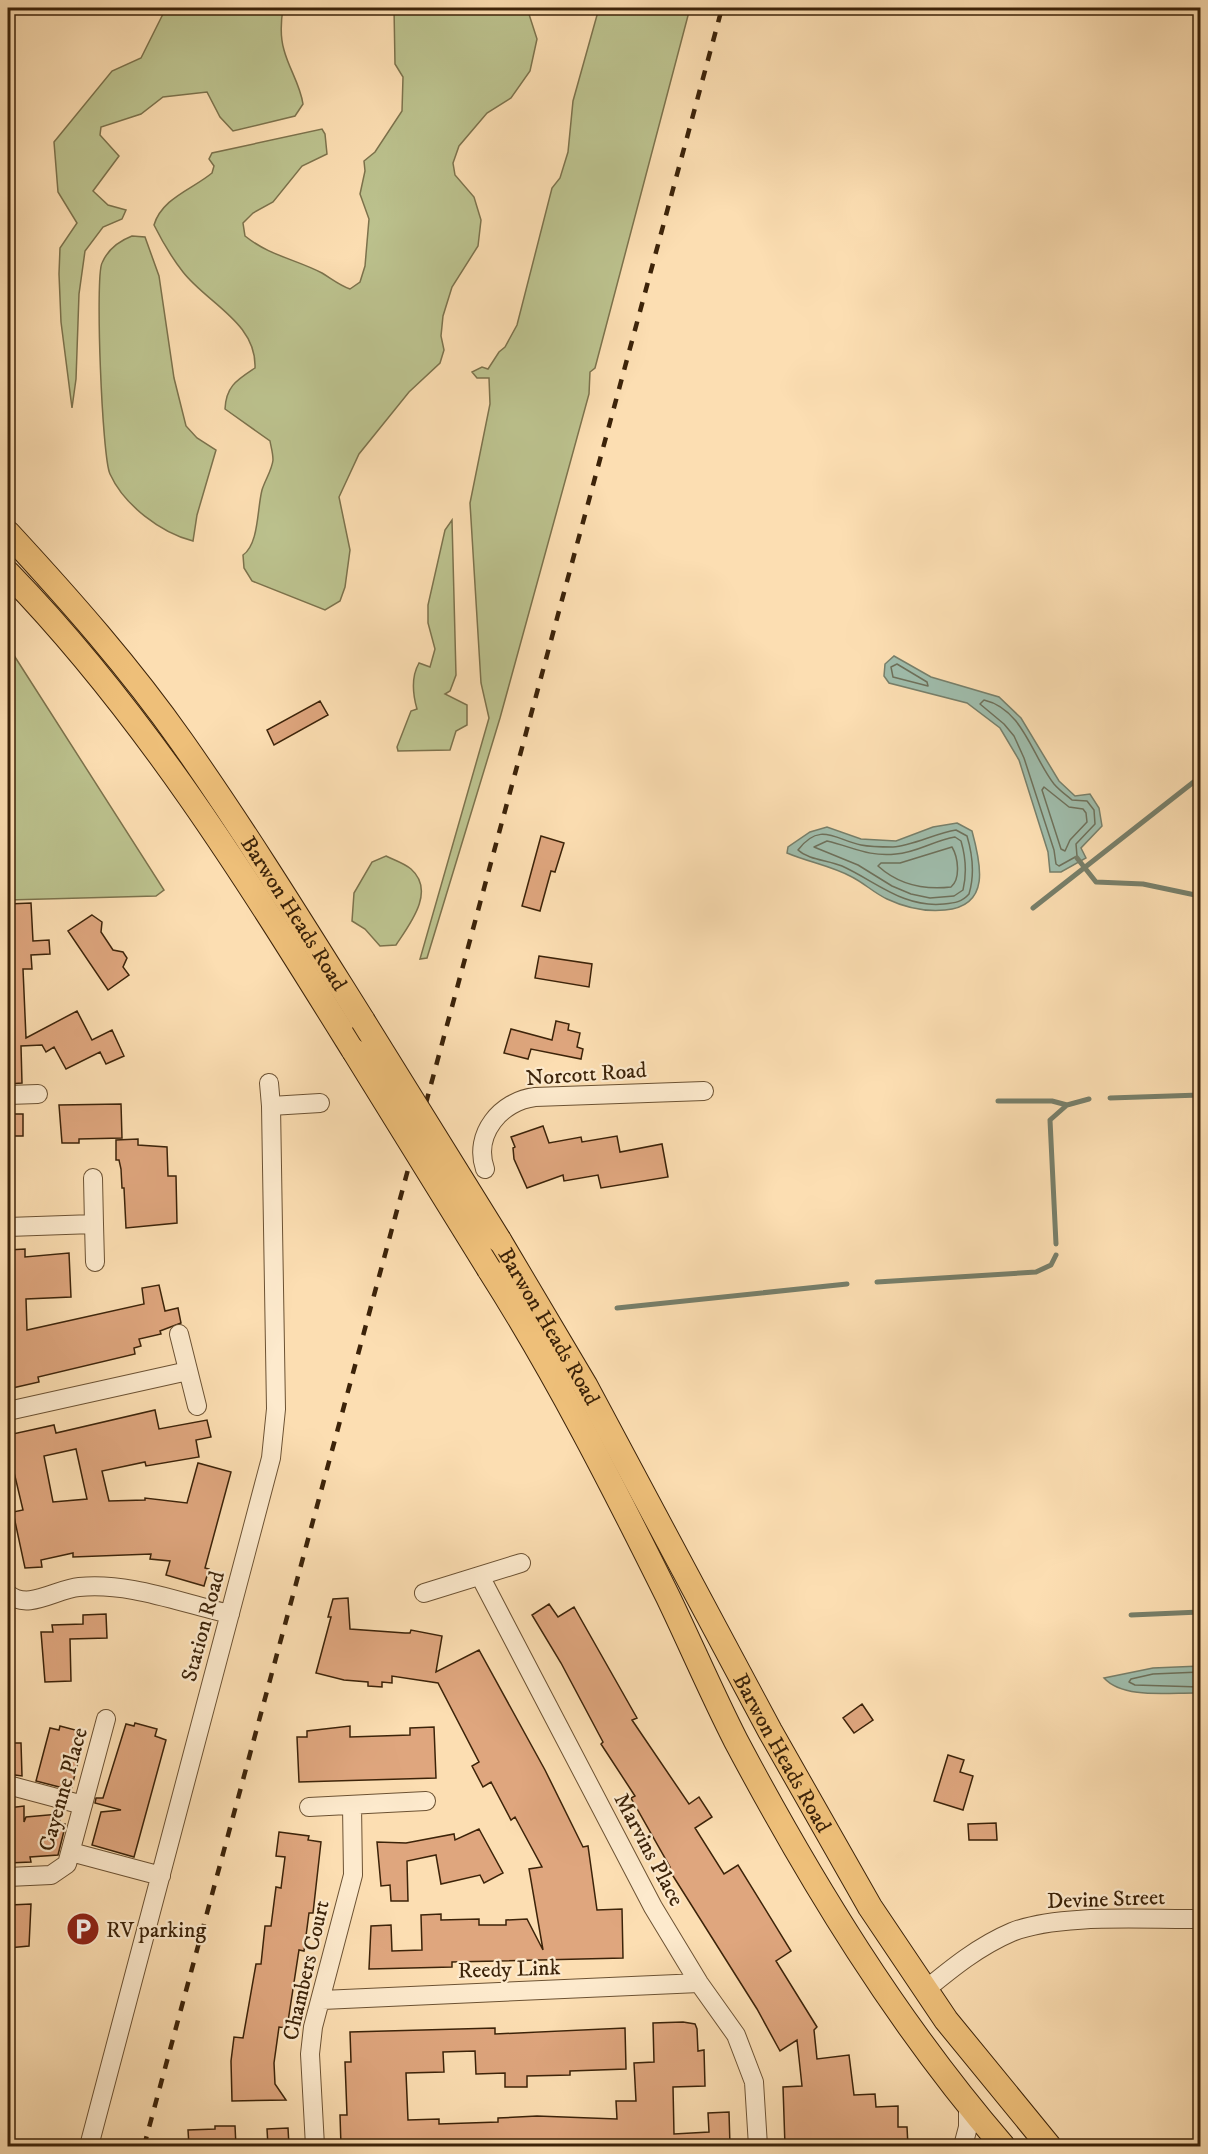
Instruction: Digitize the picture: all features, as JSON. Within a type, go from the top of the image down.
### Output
[{"type":"main road","name":"Barwon Heads Road","points":[[8,533],[83,617],[181,741],[272,876],[499,1240],[585,1385],[813,1810],[870,1907],[924,1991],[997,2085],[1049,2146]]},
{"type":"main road","name":"Barwon Heads Road","points":[[8,573],[78,650],[164,760],[255,892],[489,1269],[562,1393],[621,1504],[736,1740],[827,1900],[880,1986],[927,2052],[968,2106],[1003,2146]]},
{"type":"main road","points":[[924,1991],[915,2005],[927,2052]]},
{"type":"street","name":"Station Road","points":[[89,2146],[267,1473],[275,1425],[269,1083]]},
{"type":"street","name":"Norcott Road","points":[[485,1169],[482,1154],[488,1128],[497,1114],[518,1101],[535,1096],[704,1091]]},
{"type":"street","points":[[8,1095],[38,1094]]},
{"type":"street","points":[[271,1106],[320,1103]]},
{"type":"street","points":[[93,1178],[95,1262]]},
{"type":"street","points":[[8,1227],[94,1224]]},
{"type":"street","points":[[179,1334],[197,1406]]},
{"type":"street","points":[[8,1411],[188,1371]]},
{"type":"street","points":[[424,1593],[521,1563]]},
{"type":"street","name":"Marvins Place","points":[[480,1576],[653,1907],[699,1983],[736,2035],[754,2082],[758,2146]]},
{"type":"street","points":[[8,1596],[24,1600],[69,1588],[131,1589],[230,1614]]},
{"type":"street","name":"Cayenne Place","points":[[8,1878],[47,1875],[61,1870],[71,1852],[106,1719]]},
{"type":"street","points":[[8,1785],[83,1805]]},
{"type":"street","points":[[309,1807],[426,1801]]},
{"type":"street","name":"Chambers Court","points":[[315,2146],[310,2054],[313,2027],[322,2000],[353,1875],[352,1805]]},
{"type":"street","points":[[71,1852],[161,1876]]},
{"type":"street","name":"Devine Street","points":[[924,1991],[968,1956],[989,1943],[1023,1928],[1065,1921],[1200,1919]]},
{"type":"street","name":"Reedy Link","points":[[322,2000],[699,1983]]},
{"type":"street","points":[[963,2146],[968,2127],[968,2106]]},
{"type":"green space","points":[[166,8],[283,8],[281,29],[283,45],[303,104],[295,116],[233,131],[220,117],[207,92],[163,97],[141,114],[101,127],[100,135],[119,156],[93,191],[108,205],[126,210],[122,219],[103,227],[85,251],[79,294],[76,379],[72,408],[61,322],[59,274],[60,248],[77,223],[58,192],[54,142],[112,71],[141,58]]},
{"type":"green space","points":[[394,8],[527,8],[537,39],[530,71],[511,98],[487,113],[459,146],[453,163],[455,175],[474,197],[481,220],[478,246],[452,287],[443,316],[441,336],[444,350],[440,363],[409,392],[359,454],[339,497],[350,550],[345,587],[340,601],[325,610],[252,581],[244,568],[243,555],[255,535],[262,490],[273,455],[270,441],[225,409],[230,389],[255,368],[253,352],[248,338],[239,326],[183,272],[154,225],[158,216],[171,201],[212,173],[214,166],[209,159],[212,153],[322,129],[325,134],[327,154],[302,166],[273,202],[253,213],[243,223],[245,236],[264,248],[322,273],[342,286],[350,289],[360,282],[365,266],[369,219],[360,194],[365,171],[364,161],[375,152],[402,111],[403,77],[395,64]]},
{"type":"green space","points":[[599,8],[690,8],[595,368],[590,372],[589,394],[500,718],[427,958],[420,959],[489,718],[481,683],[470,503],[490,404],[489,378],[477,378],[472,372],[482,367],[488,369],[505,347],[517,325],[552,188],[560,178],[568,152],[573,101]]},
{"type":"green space","points":[[132,236],[145,237],[159,276],[174,378],[186,426],[197,438],[216,450],[197,515],[193,541],[168,532],[134,507],[116,485],[107,461],[100,367],[100,275],[102,263],[107,254],[118,243]]},
{"type":"green space","points":[[452,520],[456,675],[450,691],[445,694],[467,705],[467,725],[456,731],[450,750],[398,751],[397,747],[411,711],[417,709],[414,698],[416,668],[419,663],[430,667],[435,649],[428,623],[428,605],[445,530]]},
{"type":"green space","points":[[8,646],[164,890],[156,896],[8,900]]},
{"type":"green space","points":[[386,856],[411,869],[418,878],[421,897],[413,918],[396,945],[380,946],[365,929],[352,921],[354,893],[372,862]]},
{"type":"water","points":[[894,656],[931,677],[999,697],[1021,718],[1059,781],[1075,796],[1090,794],[1099,808],[1102,826],[1081,848],[1086,858],[1061,872],[1050,872],[1048,852],[1019,760],[1000,728],[967,703],[889,683],[884,676],[885,664]]},
{"type":"water","points":[[957,823],[972,831],[980,869],[979,881],[970,901],[960,907],[945,910],[922,910],[901,905],[882,897],[844,873],[787,853],[788,847],[810,832],[827,827],[861,839],[896,841],[933,827]]},
{"type":"water","points":[[1200,1666],[1200,1693],[1136,1692],[1113,1685],[1104,1678],[1153,1668]]},
{"type":"building","points":[[320,701],[328,715],[274,745],[267,730]]},
{"type":"building","points":[[541,836],[564,843],[555,872],[551,871],[540,911],[522,906]]},
{"type":"building","points":[[31,903],[33,941],[49,940],[50,954],[31,955],[32,969],[23,969],[26,1038],[77,1011],[92,1040],[112,1030],[124,1056],[106,1064],[100,1052],[66,1069],[54,1047],[46,1052],[42,1045],[21,1046],[22,1083],[8,1084],[8,904]]},
{"type":"building","points":[[92,915],[102,922],[101,932],[113,950],[123,952],[127,958],[123,967],[129,975],[108,990],[68,931]]},
{"type":"building","points":[[539,956],[592,964],[589,987],[535,978]]},
{"type":"building","points":[[556,1021],[569,1024],[568,1030],[580,1033],[577,1047],[583,1049],[581,1059],[531,1049],[528,1059],[504,1053],[511,1029],[552,1040]]},
{"type":"building","points":[[121,1104],[122,1138],[79,1139],[79,1143],[62,1143],[59,1105]]},
{"type":"building","points":[[8,1114],[23,1114],[23,1136],[8,1136]]},
{"type":"building","points":[[543,1126],[549,1143],[581,1137],[582,1142],[617,1136],[620,1152],[662,1144],[668,1177],[601,1188],[598,1175],[564,1181],[563,1175],[527,1188],[514,1159],[513,1148],[515,1147],[511,1137]]},
{"type":"building","points":[[138,1139],[138,1145],[167,1147],[168,1176],[176,1176],[177,1223],[126,1228],[124,1188],[122,1188],[119,1160],[116,1160],[116,1140]]},
{"type":"building","points":[[25,1249],[25,1257],[69,1253],[71,1297],[26,1299],[27,1330],[144,1304],[142,1288],[159,1285],[165,1311],[178,1308],[181,1323],[160,1331],[161,1334],[139,1339],[141,1346],[134,1348],[135,1354],[38,1377],[39,1382],[8,1389],[8,1250]]},
{"type":"building","points":[[155,1410],[159,1429],[207,1420],[211,1437],[196,1440],[199,1457],[146,1466],[145,1462],[102,1471],[109,1501],[145,1500],[145,1498],[187,1503],[198,1463],[231,1472],[205,1568],[209,1569],[204,1586],[166,1575],[170,1561],[150,1559],[151,1554],[73,1557],[73,1553],[41,1560],[42,1567],[25,1568],[13,1512],[23,1510],[8,1447],[8,1435],[54,1425],[56,1433]],"holes":[[[76,1449],[87,1499],[53,1502],[44,1456]]]},
{"type":"building","points":[[348,1598],[350,1629],[405,1633],[410,1633],[411,1630],[442,1636],[436,1672],[479,1650],[545,1770],[583,1847],[588,1846],[597,1910],[622,1909],[623,1958],[452,1962],[452,1967],[369,1969],[371,1926],[391,1925],[392,1951],[422,1950],[421,1915],[441,1914],[441,1920],[479,1919],[479,1925],[506,1925],[506,1920],[527,1919],[543,1950],[529,1869],[542,1867],[515,1817],[511,1820],[491,1782],[483,1787],[472,1766],[479,1762],[438,1683],[392,1676],[392,1683],[382,1682],[382,1687],[368,1686],[368,1682],[344,1680],[316,1673],[331,1617],[328,1617],[333,1599]]},
{"type":"building","points":[[549,1604],[558,1617],[574,1607],[637,1718],[632,1720],[689,1804],[699,1797],[712,1817],[695,1828],[724,1874],[738,1865],[791,1951],[776,1961],[817,2027],[814,2030],[817,2059],[849,2055],[854,2095],[875,2094],[876,2107],[898,2106],[898,2127],[907,2127],[908,2146],[785,2146],[783,2087],[802,2086],[797,2040],[780,2051],[757,2009],[668,1868],[670,1867],[631,1798],[635,1796],[601,1744],[603,1742],[561,1663],[532,1615]]},
{"type":"building","points":[[106,1614],[107,1638],[70,1639],[71,1681],[45,1682],[41,1632],[53,1632],[52,1625],[83,1624],[83,1615]]},
{"type":"building","points":[[862,1704],[873,1720],[854,1733],[843,1718]]},
{"type":"building","points":[[135,1723],[157,1729],[155,1736],[166,1740],[134,1857],[92,1845],[101,1812],[121,1810],[95,1803],[96,1798],[103,1798],[126,1724],[134,1726]]},
{"type":"building","points":[[60,1726],[79,1731],[78,1737],[84,1739],[71,1790],[36,1781],[50,1728],[59,1730]]},
{"type":"building","points":[[350,1726],[350,1737],[410,1735],[410,1728],[434,1727],[436,1778],[299,1782],[297,1737],[307,1737],[307,1731]]},
{"type":"building","points":[[8,1743],[21,1743],[22,1776],[8,1774]]},
{"type":"building","points":[[948,1755],[964,1760],[960,1772],[973,1776],[963,1810],[934,1801]]},
{"type":"building","points":[[24,1806],[24,1822],[26,1817],[59,1814],[60,1824],[65,1824],[65,1827],[58,1855],[30,1857],[31,1862],[8,1863],[8,1808]]},
{"type":"building","points":[[996,1823],[997,1840],[969,1840],[968,1824]]},
{"type":"building","points":[[479,1829],[503,1873],[484,1883],[480,1875],[441,1884],[436,1855],[407,1861],[408,1901],[391,1901],[390,1885],[381,1886],[377,1842],[406,1843],[454,1834],[455,1840]]},
{"type":"building","points":[[279,1832],[309,1836],[308,1840],[321,1842],[313,1913],[309,1913],[304,1951],[299,1950],[287,2028],[279,2027],[274,2063],[275,2084],[286,2100],[232,2101],[231,2061],[234,2037],[243,2038],[256,1964],[261,1964],[265,1926],[271,1926],[276,1887],[281,1888],[285,1857],[276,1856]]},
{"type":"building","points":[[31,1904],[29,1946],[8,1948],[10,1905]]},
{"type":"building","points":[[653,2023],[695,2024],[697,2029],[698,2051],[704,2050],[705,2086],[673,2087],[674,2134],[709,2132],[708,2113],[729,2112],[730,2146],[341,2146],[340,2115],[347,2115],[345,2062],[351,2062],[350,2032],[495,2028],[495,2034],[625,2028],[626,2069],[570,2071],[570,2075],[527,2076],[527,2087],[505,2087],[505,2073],[476,2074],[475,2051],[443,2052],[444,2072],[406,2073],[408,2120],[439,2119],[439,2124],[498,2122],[498,2118],[537,2116],[617,2119],[616,2101],[636,2101],[634,2063],[654,2062]]},
{"type":"building","points":[[215,2126],[235,2126],[236,2146],[189,2146],[188,2130],[215,2129]]},
{"type":"building","points":[[288,2128],[289,2146],[268,2146],[267,2129]]},
{"type":"waterway","points":[[1033,908],[1200,777]]},
{"type":"waterway","points":[[1077,858],[1096,882],[1143,884],[1200,896]]},
{"type":"waterway","points":[[1110,1098],[1200,1095]]},
{"type":"waterway","points":[[1056,1244],[1050,1120],[1067,1105],[1089,1099]]},
{"type":"waterway","points":[[998,1101],[1052,1101],[1067,1105]]},
{"type":"waterway","points":[[877,1282],[1036,1272],[1051,1265],[1056,1255]]},
{"type":"waterway","points":[[617,1308],[847,1284]]},
{"type":"waterway","points":[[1131,1615],[1200,1612]]},
{"type":"railway","points":[[144,2146],[722,8]]},
{"type":"place","name":"RV parking","points":[[83,1929]]}]
